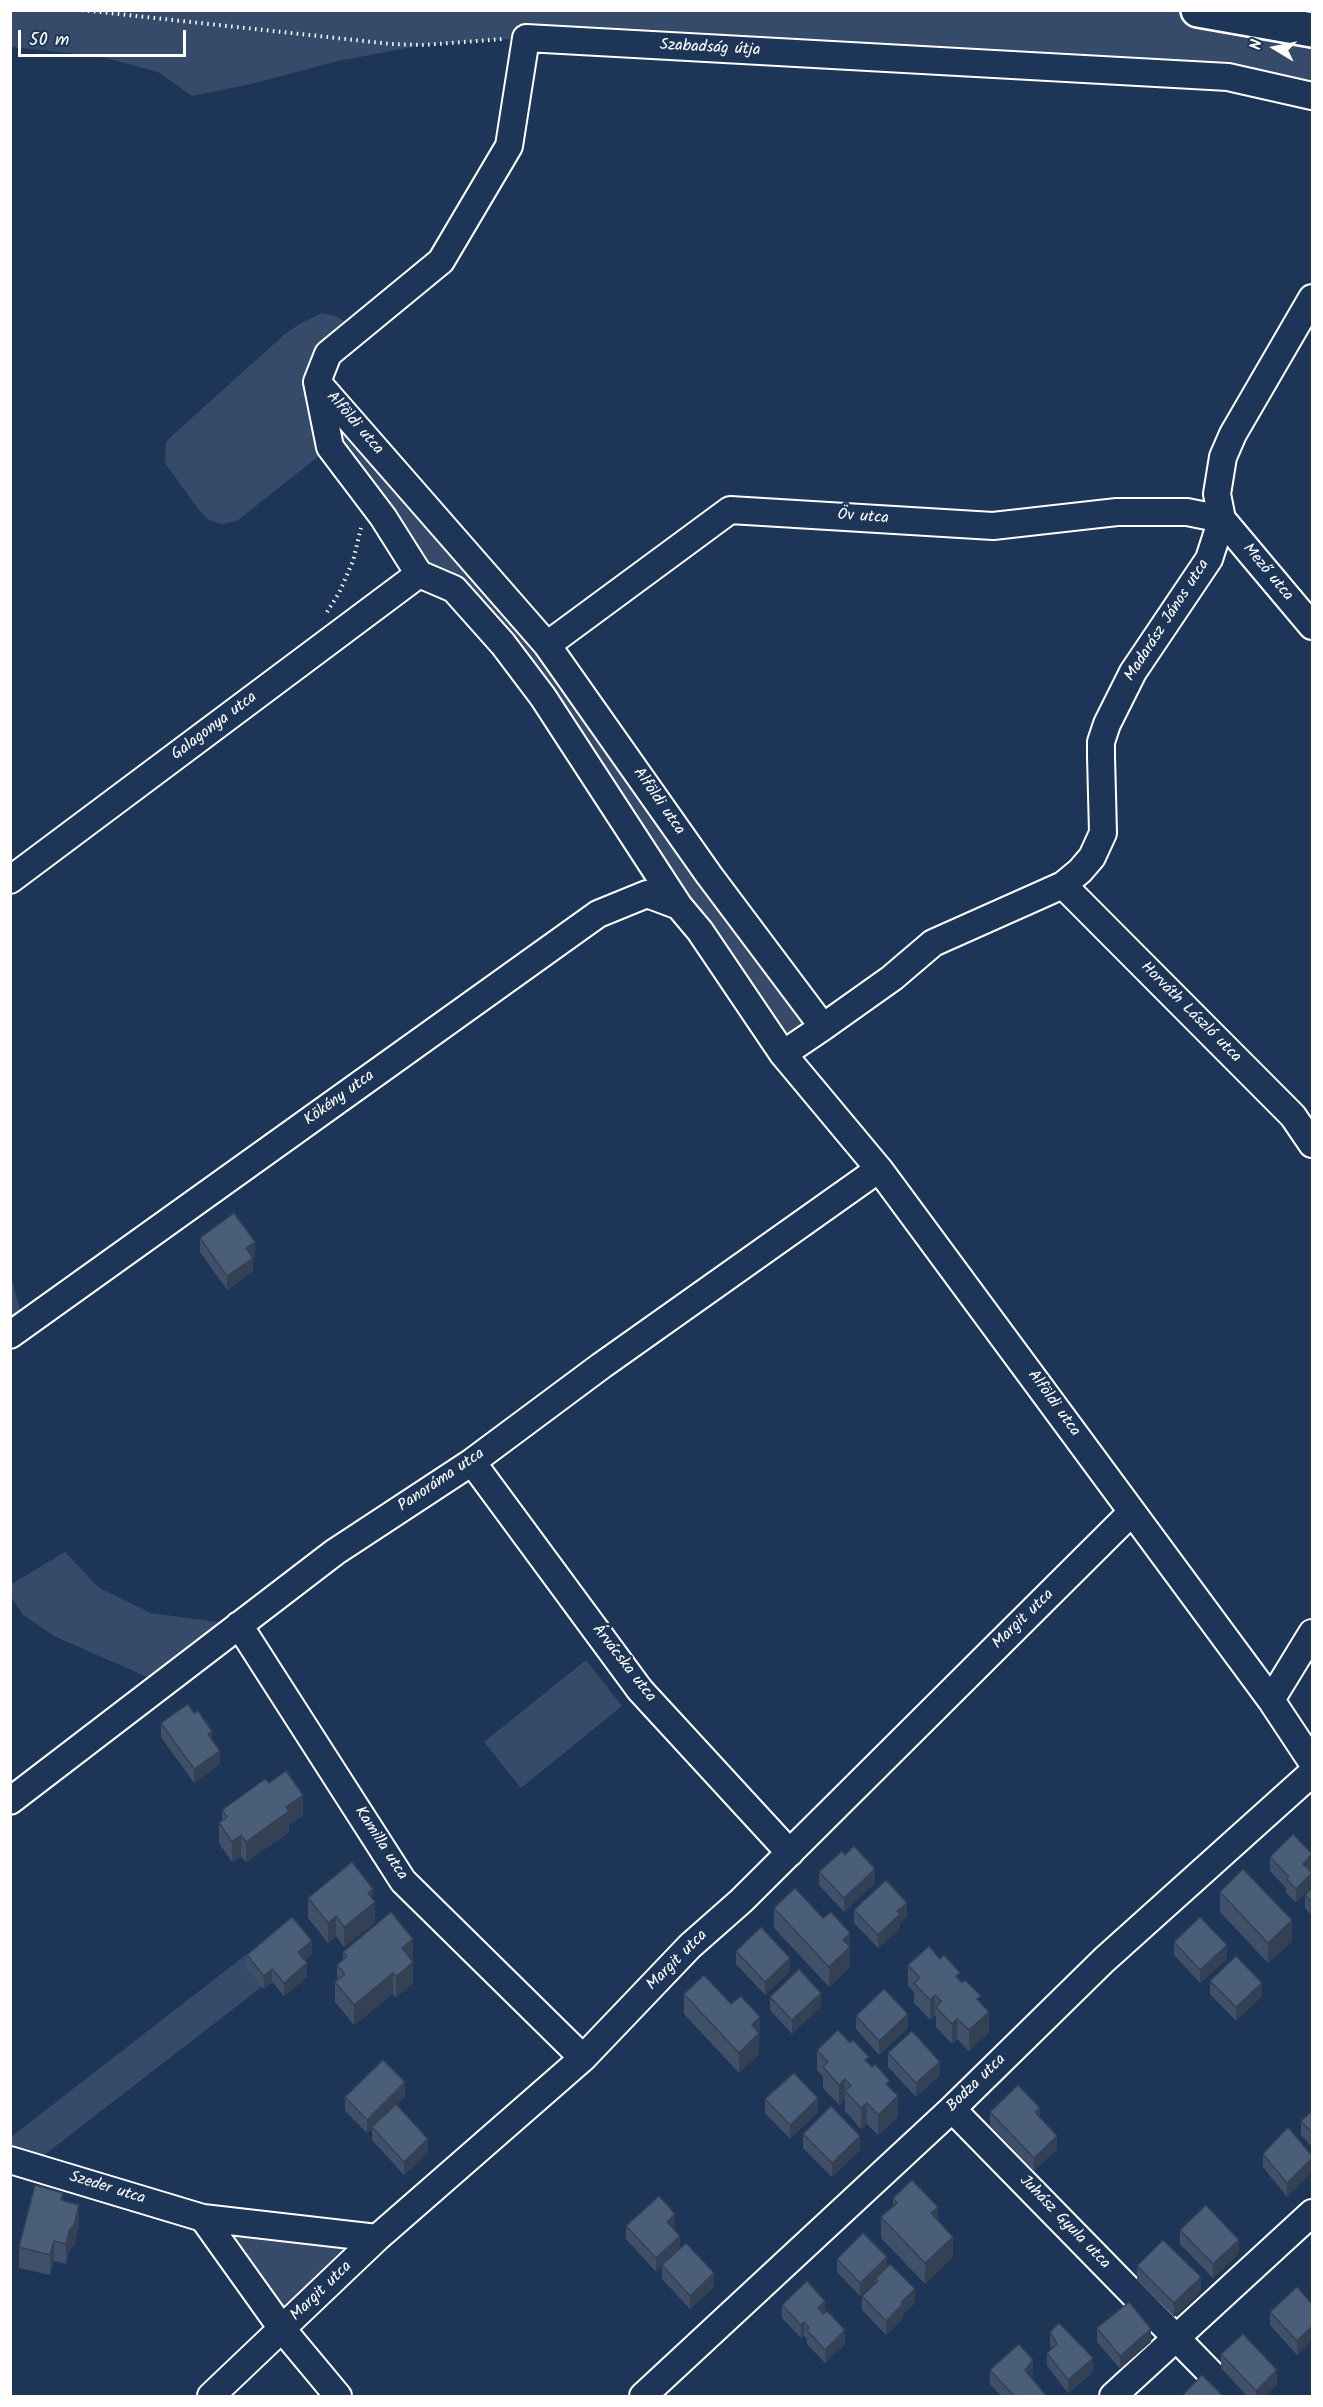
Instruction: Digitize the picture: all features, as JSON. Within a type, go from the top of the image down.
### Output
[{"type":"main road","points":[[1197,10],[1312,30]]},
{"type":"street","name":"Szabadság útja","points":[[525,38],[1228,77],[1312,96]]},
{"type":"street","points":[[317,382],[328,354],[441,261],[509,146],[525,38]]},
{"type":"street","name":"Madarász János utca","points":[[823,1027],[892,978],[933,943],[1063,885],[1092,857],[1103,833],[1101,742],[1107,724],[1132,672],[1209,559],[1222,519],[1217,494],[1218,474],[1223,457],[1233,434],[1312,298]]},
{"type":"street","name":"Alföldi utca","points":[[317,382],[330,447],[383,517],[419,574],[454,589],[503,644],[543,697],[679,906],[700,931],[783,1054],[879,1169],[1271,1700],[1312,1762]]},
{"type":"street","name":"Alföldi utca","points":[[317,382],[547,645],[709,875],[823,1027]]},
{"type":"street","name":"Öv utca","points":[[547,645],[729,510],[993,526],[1117,512],[1187,512],[1222,519]]},
{"type":"street","name":"Mező utca","points":[[1222,519],[1312,626]]},
{"type":"street","name":"Galagonya utca","points":[[10,880],[419,574]]},
{"type":"street","name":"Horváth László utca","points":[[1063,885],[1293,1116],[1312,1144]]},
{"type":"street","name":"Kökény utca","points":[[10,1335],[598,914],[647,894],[679,906]]},
{"type":"street","points":[[783,1054],[823,1027]]},
{"type":"street","name":"Panoráma utca","points":[[10,1802],[335,1552],[472,1462],[601,1366],[879,1169]]},
{"type":"street","name":"Árvácska utca","points":[[472,1462],[640,1690],[790,1853]]},
{"type":"street","name":"Margit utca","points":[[211,2397],[377,2238],[583,2058],[690,1946],[741,1902],[1132,1512]]},
{"type":"street","name":"Kamilla utca","points":[[239,1625],[403,1881],[583,2058]]},
{"type":"street","points":[[1271,1700],[1312,1633]]},
{"type":"street","name":"Bodza utca","points":[[643,2397],[952,2109],[1104,1960],[1312,1773]]},
{"type":"street","name":"Juhász Gyula utca","points":[[952,2109],[1233,2397]]},
{"type":"street","name":"Szeder utca","points":[[10,2160],[203,2218],[377,2238]]},
{"type":"street","points":[[1113,2397],[1312,2213]]},
{"type":"street","points":[[203,2218],[283,2330],[338,2397]]},
{"type":"path","points":[[82,10],[391,44],[423,45],[525,38]]},
{"type":"path","points":[[321,622],[339,593],[353,561],[361,527],[359,517]]},
{"type":"shaded area","points":[[10,11],[1271,11],[1312,30],[1312,96],[1227,77],[526,38],[423,45],[338,61],[251,84],[192,96],[158,72],[98,56],[11,47]]},
{"type":"shaded area","points":[[322,313],[336,316],[357,330],[317,382],[547,645],[823,1027],[783,1054],[503,644],[419,574],[330,447],[237,521],[222,524],[209,520],[199,510],[165,463],[166,442],[174,434],[286,333]]},
{"type":"shaded area","points":[[10,1273],[24,1325],[10,1335]]},
{"type":"shaded area","points":[[65,1552],[99,1588],[151,1613],[239,1625],[163,1684],[54,1636],[23,1615],[11,1597],[10,1585]]},
{"type":"shaded area","points":[[586,1660],[622,1706],[521,1788],[484,1742]]},
{"type":"shaded area","points":[[247,1954],[268,1982],[30,2166],[11,2160],[11,2137]]},
{"type":"shaded area","points":[[203,2218],[377,2238],[283,2330]]},
{"type":"building","points":[[234,1213],[255,1242],[246,1248],[253,1258],[227,1276],[200,1238]]},
{"type":"building","points":[[188,1704],[194,1713],[198,1711],[212,1731],[208,1734],[220,1751],[194,1769],[161,1723]]},
{"type":"building","points":[[286,1771],[303,1795],[286,1807],[289,1811],[246,1842],[241,1835],[232,1842],[219,1823],[227,1817],[222,1810],[265,1779],[269,1783]]},
{"type":"building","points":[[1293,1834],[1312,1854],[1303,1864],[1312,1873],[1296,1889],[1286,1879],[1289,1877],[1270,1857]]},
{"type":"building","points":[[854,1846],[875,1869],[844,1898],[819,1872],[842,1851],[845,1855]]},
{"type":"building","points":[[352,1862],[373,1889],[368,1893],[375,1902],[344,1927],[336,1916],[328,1923],[308,1898]]},
{"type":"building","points":[[1243,1869],[1292,1920],[1268,1943],[1220,1892]]},
{"type":"building","points":[[886,1880],[907,1903],[897,1911],[900,1914],[878,1935],[854,1910]]},
{"type":"building","points":[[795,1888],[823,1918],[831,1912],[850,1933],[843,1940],[850,1947],[829,1967],[774,1908]]},
{"type":"building","points":[[1312,1888],[1312,1903],[1305,1895]]},
{"type":"building","points":[[391,1912],[413,1939],[402,1948],[413,1962],[396,1977],[393,1973],[354,2005],[335,1982],[345,1974],[337,1965],[347,1956],[343,1952]]},
{"type":"building","points":[[292,1917],[312,1941],[298,1952],[307,1963],[284,1983],[272,1969],[264,1976],[247,1955]]},
{"type":"building","points":[[1200,1917],[1227,1945],[1200,1970],[1174,1942]]},
{"type":"building","points":[[761,1927],[790,1958],[765,1982],[736,1951]]},
{"type":"building","points":[[929,1946],[940,1959],[944,1955],[960,1973],[956,1976],[962,1983],[965,1980],[981,1996],[977,1999],[989,2012],[969,2030],[957,2019],[952,2024],[936,2007],[941,2001],[935,1995],[930,2000],[914,1983],[920,1978],[908,1965]]},
{"type":"building","points":[[1236,1956],[1262,1983],[1236,2007],[1210,1981]]},
{"type":"building","points":[[799,1969],[821,1993],[792,2020],[770,1997]]},
{"type":"building","points":[[704,1975],[731,2004],[741,1996],[760,2017],[752,2025],[759,2033],[739,2053],[684,1994]]},
{"type":"building","points":[[884,1989],[908,2014],[879,2041],[856,2016]]},
{"type":"building","points":[[838,2030],[850,2043],[853,2040],[869,2057],[865,2060],[872,2067],[875,2064],[890,2081],[886,2084],[898,2096],[878,2115],[867,2103],[861,2108],[845,2091],[851,2086],[845,2079],[839,2085],[823,2067],[828,2062],[817,2050]]},
{"type":"building","points":[[912,2031],[940,2062],[916,2083],[888,2053]]},
{"type":"building","points":[[383,2060],[405,2082],[367,2120],[345,2097]]},
{"type":"building","points":[[794,2073],[818,2098],[790,2125],[765,2099]]},
{"type":"building","points":[[1018,2085],[1040,2108],[1035,2112],[1057,2136],[1034,2158],[990,2112]]},
{"type":"building","points":[[396,2104],[428,2139],[404,2162],[372,2127]]},
{"type":"building","points":[[831,2106],[860,2136],[832,2163],[803,2134]]},
{"type":"building","points":[[1312,2111],[1312,2133],[1301,2121]]},
{"type":"building","points":[[1288,2127],[1312,2158],[1287,2183],[1263,2154]]},
{"type":"building","points":[[912,2180],[938,2207],[931,2213],[953,2237],[925,2263],[881,2217],[897,2203],[893,2198]]},
{"type":"building","points":[[35,2185],[63,2193],[61,2200],[79,2205],[66,2244],[54,2241],[50,2255],[19,2247]]},
{"type":"building","points":[[659,2196],[675,2214],[667,2222],[680,2236],[656,2258],[626,2226]]},
{"type":"building","points":[[1206,2205],[1239,2240],[1213,2264],[1180,2230]]},
{"type":"building","points":[[863,2233],[887,2257],[860,2283],[837,2259]]},
{"type":"building","points":[[1163,2240],[1201,2277],[1174,2303],[1137,2266]]},
{"type":"building","points":[[686,2243],[714,2273],[690,2296],[662,2265]]},
{"type":"building","points":[[890,2264],[915,2289],[886,2321],[862,2296],[878,2281],[875,2279]]},
{"type":"building","points":[[807,2281],[825,2301],[818,2308],[823,2314],[827,2311],[845,2330],[825,2350],[807,2330],[809,2328],[804,2322],[801,2325],[782,2305]]},
{"type":"building","points":[[1297,2287],[1312,2304],[1312,2326],[1297,2341],[1270,2312]]},
{"type":"building","points":[[1129,2302],[1151,2329],[1120,2356],[1097,2328]]},
{"type":"building","points":[[1059,2323],[1093,2358],[1068,2380],[1047,2353],[1057,2344],[1050,2332]]},
{"type":"building","points":[[1243,2334],[1277,2370],[1256,2391],[1221,2354]]},
{"type":"building","points":[[1019,2344],[1033,2360],[1025,2370],[1047,2397],[1015,2397],[990,2370]]},
{"type":"building","points":[[1202,2375],[1224,2397],[1181,2397]]}]
